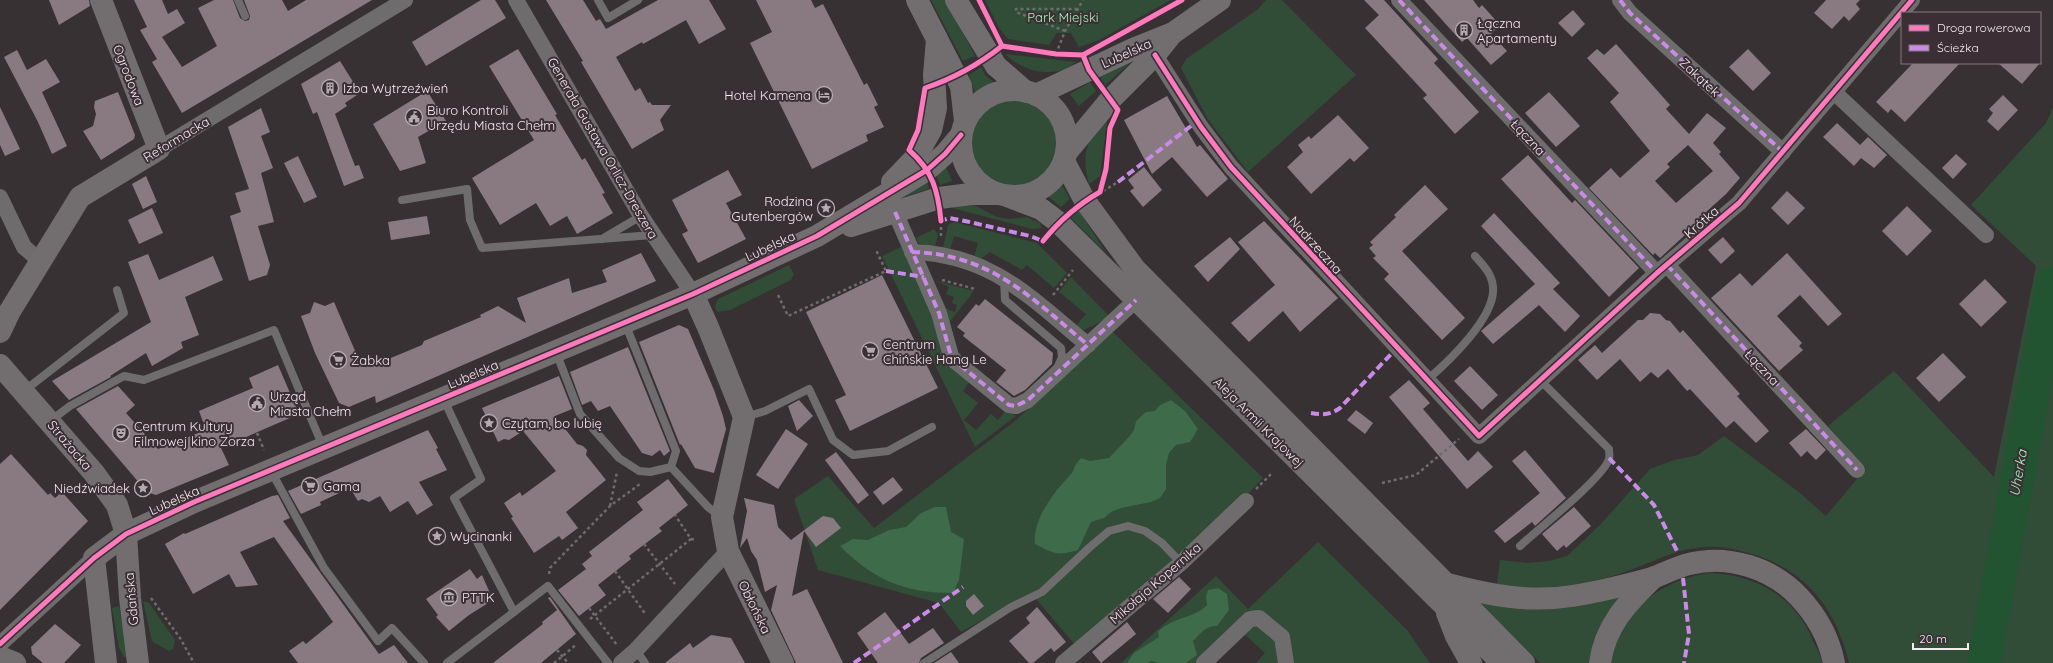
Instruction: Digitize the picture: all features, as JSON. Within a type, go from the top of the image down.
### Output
[{"type":"main road","name":"Ogrodowa","points":[[101,0],[158,149]]},
{"type":"main road","points":[[917,0],[961,86],[963,128],[961,151],[968,171],[978,183],[1002,195],[1023,196],[1044,187],[1056,176],[1065,157],[1066,134],[1059,116],[1046,102],[1031,93],[996,66],[956,0]]},
{"type":"main road","name":"Lubelska","points":[[1031,93],[1173,33],[1220,0]]},
{"type":"main road","name":"Lubelska","points":[[1065,157],[1110,100],[1155,55],[1173,33]]},
{"type":"main road","name":"Lubelska","points":[[870,205],[916,157],[928,138],[936,108],[934,75],[937,39]]},
{"type":"main road","points":[[963,128],[974,108],[990,95],[1006,91],[1031,93]]},
{"type":"main road","name":"Lubelska","points":[[94,558],[126,534],[194,502],[272,471],[693,294],[817,236],[927,170],[945,154],[963,128]]},
{"type":"main road","name":"Reformacka","points":[[0,332],[10,311],[80,197],[158,149]]},
{"type":"main road","name":"Aleja Armii Krajowej","points":[[1065,157],[1085,201],[1135,270],[1444,593],[1502,663]]},
{"type":"main road","name":"Lubelska","points":[[817,236],[939,198],[971,194],[1002,195]]},
{"type":"main road","name":"Aleja Armii Krajowej","points":[[1002,195],[1048,213],[1136,300],[1444,593],[1524,663]]},
{"type":"main road","points":[[693,294],[708,327],[744,417],[722,518]]},
{"type":"main road","name":"Strażacka","points":[[0,365],[94,473],[117,505],[126,534]]},
{"type":"main road","name":"Obłońska","points":[[722,518],[728,551],[779,660]]},
{"type":"main road","name":"Gdańska","points":[[126,534],[130,598],[138,663]]},
{"type":"main road","points":[[94,558],[105,654],[121,663]]},
{"type":"main road","points":[[1471,663],[1456,636],[1444,593],[1539,599],[1590,593],[1654,578],[1687,564],[1710,560],[1734,563],[1768,573],[1796,593],[1813,613],[1826,635],[1834,663]]},
{"type":"main road","points":[[1600,663],[1607,636],[1619,614],[1654,578]]},
{"type":"main road","points":[[0,657],[15,663]]},
{"type":"street","name":"Reformacka","points":[[158,149],[405,0]]},
{"type":"street","name":"Generała Gustawa Orlicz-Dreszera","points":[[516,0],[641,216],[693,294]]},
{"type":"street","name":"Łączna","points":[[1399,0],[1858,470]]},
{"type":"street","name":"Zakątek","points":[[1620,0],[1630,13],[1783,152]]},
{"type":"street","name":"Krótka","points":[[1902,12],[1912,0]]},
{"type":"street","name":"Krótka","points":[[1472,435],[1540,380],[1662,269],[1739,203],[1901,13]]},
{"type":"street","name":"Nadrzeczna","points":[[1155,55],[1201,127],[1231,167],[1427,380],[1472,435]]},
{"type":"street","points":[[1834,92],[1986,235]]},
{"type":"street","points":[[0,197],[24,247],[40,261]]},
{"type":"street","points":[[895,212],[939,313],[949,348],[955,361],[1004,402],[1016,406],[1028,400],[1136,300]]},
{"type":"street","points":[[912,252],[947,255],[964,259],[1004,279],[1088,345]]},
{"type":"street","name":"Mikołaja Kopernika","points":[[1063,663],[1181,563],[1246,501]]},
{"type":"street","points":[[621,663],[636,650],[728,551]]},
{"type":"street","name":"Lubelska","points":[[0,644],[94,558]]},
{"type":"street","points":[[1204,663],[1226,640],[1250,619],[1259,618],[1282,637],[1286,663]]},
{"type":"lane","points":[[238,0],[245,16]]},
{"type":"lane","points":[[598,0],[608,18],[638,0]]},
{"type":"lane","points":[[402,200],[467,189],[470,220],[482,248],[653,235]]},
{"type":"lane","points":[[600,240],[641,216]]},
{"type":"lane","points":[[1427,380],[1465,344],[1481,321],[1492,300],[1493,288],[1488,271],[1475,256]]},
{"type":"lane","points":[[949,348],[1013,400],[1022,396],[1059,365],[1062,357],[1061,348],[1005,300],[1004,279]]},
{"type":"lane","points":[[24,392],[124,313],[117,290]]},
{"type":"lane","points":[[625,323],[676,451],[671,467]]},
{"type":"lane","points":[[50,422],[70,406],[124,376],[144,380],[274,330],[324,448]]},
{"type":"lane","points":[[556,352],[580,414],[620,458],[639,471],[650,472],[671,467]]},
{"type":"lane","points":[[1520,546],[1586,487],[1602,471],[1609,458],[1609,449],[1540,380]]},
{"type":"lane","points":[[744,417],[765,410],[809,389],[833,440],[852,455],[888,451],[932,427]]},
{"type":"lane","points":[[444,398],[481,479],[454,498],[514,612]]},
{"type":"lane","points":[[671,467],[708,507],[722,518]]},
{"type":"lane","points":[[272,471],[324,568],[378,642],[392,628],[424,663]]},
{"type":"lane","points":[[924,663],[1011,607],[1042,592],[1090,546],[1109,531],[1128,526],[1145,531],[1162,543],[1181,563]]},
{"type":"lane","points":[[447,663],[548,586],[608,663]]},
{"type":"lane","points":[[636,650],[645,663]]},
{"type":"path","points":[[1056,54],[1065,31],[1083,0]]},
{"type":"path","points":[[1065,31],[1016,12],[1016,9],[1077,9]]},
{"type":"path","points":[[1100,192],[1118,182]]},
{"type":"path","points":[[778,295],[788,316],[886,270],[876,250]]},
{"type":"path","points":[[257,433],[264,450]]},
{"type":"path","points":[[1382,483],[1416,475],[1472,435]]},
{"type":"path","points":[[610,506],[620,458]]},
{"type":"path","points":[[548,586],[550,568],[610,506],[648,478],[650,472]]},
{"type":"path","points":[[1246,501],[1272,473]]},
{"type":"path","points":[[675,515],[691,539]]},
{"type":"path","points":[[580,627],[627,587],[691,539],[697,540]]},
{"type":"path","points":[[644,544],[676,585]]},
{"type":"path","points":[[615,572],[647,615]]},
{"type":"path","points":[[148,594],[180,638],[194,663]]},
{"type":"path","points":[[589,608],[619,647]]},
{"type":"path","points":[[554,663],[587,636]]},
{"type":"path","points":[[557,650],[568,663]]},
{"type":"green space","points":[[931,0],[946,0],[975,56],[963,61]]},
{"type":"green space","name":"Park Miejski","points":[[985,0],[1171,0],[1099,40],[1079,47],[1071,33],[1057,33],[1049,45],[1008,39],[999,28]]},
{"type":"green space","points":[[1266,0],[1282,0],[1356,75],[1248,172],[1207,118],[1181,68],[1186,59],[1257,10]]},
{"type":"green space","points":[[1005,54],[1076,62],[1066,69],[1045,72],[1023,67]]},
{"type":"green space","points":[[1136,58],[1105,85],[1100,77]]},
{"type":"green space","points":[[981,67],[985,75],[995,83],[976,95],[969,75]]},
{"type":"green space","points":[[1090,82],[1096,91],[1079,106],[1070,94]]},
{"type":"green space","points":[[1014,99],[1031,102],[1039,106],[1051,118],[1055,126],[1058,143],[1055,160],[1051,168],[1039,180],[1031,184],[1014,187],[997,184],[989,180],[977,168],[973,160],[970,143],[973,126],[977,118],[989,106],[997,102]]},
{"type":"green space","points":[[2053,107],[2053,663],[1849,663],[1836,625],[1815,593],[1801,580],[1786,569],[1769,560],[1749,553],[1723,548],[1703,547],[1687,549],[1614,576],[1581,584],[1530,587],[1497,584],[1500,560],[1528,563],[1549,561],[1567,556],[1600,525],[1650,469],[1674,460],[1698,455],[1724,436],[1800,493],[1826,516],[1866,468],[1828,426],[1894,371],[1994,477],[2036,266],[1971,205],[2046,123]]},
{"type":"green space","points":[[1108,115],[1100,176],[1089,184],[1085,163],[1088,146],[1095,131]]},
{"type":"green space","points":[[945,165],[952,181],[940,185],[935,172]]},
{"type":"green space","points":[[926,178],[929,189],[896,199]]},
{"type":"green space","points":[[1060,182],[1070,199],[1061,207],[1045,194]]},
{"type":"green space","points":[[966,203],[978,207],[997,217],[1009,219],[1027,217],[1040,223],[1042,228],[1032,229],[952,208]]},
{"type":"green space","points":[[1078,209],[1106,253],[1070,217]]},
{"type":"green space","points":[[954,222],[1037,243],[1067,273],[1054,288],[1027,265],[1022,270],[990,252],[981,259],[974,257],[978,243],[954,236],[950,250],[943,248],[948,225]]},
{"type":"green space","points":[[934,229],[938,235],[935,247],[918,243],[916,238]]},
{"type":"green space","points":[[903,246],[971,380],[963,391],[978,403],[964,420],[976,430],[991,414],[998,420],[1007,409],[1016,416],[975,447],[882,256]]},
{"type":"green space","points":[[789,265],[794,274],[791,280],[730,310],[717,312],[715,306],[718,299]]},
{"type":"green space","points":[[1071,277],[1110,317],[1084,330],[1075,327],[1086,314],[1059,292]]},
{"type":"green space","points":[[936,281],[974,291],[948,324],[940,306],[955,312],[957,305],[952,303],[954,297],[946,294],[949,287]]},
{"type":"green space","points":[[1113,332],[1263,478],[1247,495],[1075,645],[1031,593],[961,632],[939,603],[818,570],[794,499],[828,476],[874,528],[1015,421]]},
{"type":"green space","points":[[1171,400],[1185,411],[1198,429],[1190,442],[1176,445],[1169,453],[1166,465],[1166,489],[1160,498],[1151,502],[1121,508],[1111,512],[1104,518],[1091,522],[1078,550],[1065,553],[1056,553],[1035,544],[1037,525],[1041,515],[1052,497],[1071,474],[1081,458],[1090,461],[1109,458],[1134,430],[1136,421],[1146,412],[1155,411],[1160,405]]},
{"type":"green space","points":[[935,507],[946,507],[951,532],[964,539],[959,580],[953,593],[919,590],[891,582],[865,568],[840,546],[853,539],[868,540],[889,530],[906,527],[921,513]]},
{"type":"green space","points":[[1318,542],[1407,630],[1430,663],[1292,663],[1265,615],[1248,610],[1195,663],[1121,663],[1216,576],[1248,609]]},
{"type":"green space","points":[[1710,573],[1744,578],[1759,584],[1786,601],[1797,613],[1806,627],[1819,653],[1822,663],[1610,663],[1614,645],[1621,629],[1632,614],[1644,602],[1659,591],[1675,583]]},
{"type":"green space","points":[[1218,588],[1227,594],[1229,610],[1217,626],[1206,628],[1193,641],[1197,655],[1186,663],[1159,663],[1151,661],[1148,663],[1127,663],[1134,653],[1159,637],[1158,632],[1164,627],[1170,623],[1197,613],[1207,605],[1206,596],[1208,590]]},
{"type":"green space","points":[[1620,596],[1590,663],[1540,663],[1478,601],[1547,609],[1594,603]]},
{"type":"green space","points":[[143,601],[149,603],[175,640],[173,649],[169,651],[153,642]]},
{"type":"green space","points":[[119,606],[128,649],[126,657],[124,657],[119,648],[112,608]]},
{"type":"green space","points":[[1251,624],[1260,626],[1277,639],[1281,663],[1256,663],[1265,653],[1242,632]]},
{"type":"building","points":[[49,0],[89,0],[90,6],[59,25]]},
{"type":"building","points":[[134,0],[162,0],[168,14],[177,9],[185,23],[162,37],[182,67],[217,46],[198,8],[214,0],[233,0],[240,18],[245,21],[249,20],[250,16],[244,0],[282,0],[288,11],[306,0],[372,0],[182,113],[152,62],[157,59],[140,30],[147,27]]},
{"type":"building","points":[[481,0],[495,0],[506,18],[426,66],[412,42]]},
{"type":"building","points":[[546,0],[583,0],[596,21],[600,19],[606,29],[658,0],[709,0],[726,29],[699,44],[686,20],[616,57],[635,91],[640,88],[648,103],[650,102],[652,105],[671,105],[660,120],[664,130],[632,149],[581,62],[583,61]]},
{"type":"building","name":"Hotel Kamena","points":[[756,0],[811,0],[815,8],[823,4],[864,85],[867,83],[878,105],[874,107],[884,127],[866,135],[868,141],[812,169],[750,43],[772,32]]},
{"type":"building","points":[[1364,0],[1384,0],[1438,59],[1434,63],[1479,112],[1455,134],[1423,98],[1427,95],[1365,28],[1379,15]]},
{"type":"building","name":"Łączna Apartamenty","points":[[1424,0],[1473,0],[1479,8],[1482,5],[1500,25],[1491,34],[1507,51],[1491,65],[1467,38],[1462,42]]},
{"type":"building","points":[[1826,0],[1860,0],[1856,4],[1860,9],[1849,21],[1844,16],[1832,29],[1814,13]]},
{"type":"building","points":[[1573,10],[1585,24],[1572,37],[1558,23]]},
{"type":"building","points":[[1616,44],[1670,105],[1666,109],[1689,134],[1707,113],[1726,128],[1713,143],[1721,152],[1719,154],[1740,178],[1726,194],[1695,222],[1697,224],[1660,258],[1655,253],[1653,255],[1589,188],[1611,168],[1620,178],[1650,151],[1610,102],[1619,93],[1587,58],[1597,49],[1604,55]],"holes":[[[1688,145],[1713,171],[1676,203],[1655,181],[1670,167],[1667,164]]]},
{"type":"building","points":[[518,49],[557,114],[555,115],[582,160],[585,158],[605,193],[602,194],[613,213],[577,234],[567,216],[550,226],[536,203],[500,225],[472,178],[534,140],[489,66]]},
{"type":"building","points":[[1748,49],[1771,73],[1753,91],[1729,67]]},
{"type":"building","points":[[17,50],[27,70],[46,59],[60,82],[42,92],[67,146],[52,154],[38,122],[4,57]]},
{"type":"building","points":[[340,61],[360,93],[345,103],[347,106],[335,114],[355,166],[359,165],[364,178],[344,186],[317,112],[313,114],[301,84]]},
{"type":"building","points":[[1912,64],[1959,64],[1905,122],[1891,109],[1888,113],[1876,102]]},
{"type":"building","points":[[1999,64],[2039,64],[2022,84]]},
{"type":"building","name":"Biuro Kontroli Urzędu Miasta Chełm","points":[[427,91],[446,121],[418,137],[426,163],[400,171],[373,124]]},
{"type":"building","points":[[118,92],[135,135],[134,139],[101,160],[83,131],[93,126],[96,114],[94,107],[95,101]]},
{"type":"building","points":[[1549,92],[1580,126],[1556,147],[1525,113]]},
{"type":"building","points":[[2003,95],[2018,110],[1998,131],[1987,121],[1993,113],[1989,109]]},
{"type":"building","points":[[1167,96],[1197,147],[1200,145],[1228,179],[1207,197],[1172,157],[1152,174],[1124,120]]},
{"type":"building","points":[[0,107],[20,149],[5,156],[0,145]]},
{"type":"building","points":[[261,108],[270,132],[261,136],[273,168],[261,173],[274,222],[258,226],[270,265],[267,275],[249,281],[230,216],[241,212],[235,193],[249,189],[228,127]]},
{"type":"building","points":[[1338,115],[1369,148],[1354,162],[1350,158],[1311,194],[1287,167],[1303,152],[1298,145],[1309,136],[1311,139]]},
{"type":"building","points":[[1837,123],[1860,145],[1868,137],[1887,155],[1874,168],[1861,158],[1854,166],[1823,137]]},
{"type":"building","points":[[1956,154],[1967,164],[1953,179],[1942,168]]},
{"type":"building","points":[[1528,155],[1572,203],[1575,200],[1639,268],[1609,297],[1501,179]]},
{"type":"building","points":[[298,156],[317,197],[304,203],[284,163]]},
{"type":"building","points":[[1144,167],[1162,190],[1143,207],[1130,191],[1134,188],[1128,180]]},
{"type":"building","points":[[728,170],[742,195],[726,203],[746,239],[698,263],[682,234],[688,231],[672,200]]},
{"type":"building","points":[[146,176],[157,202],[143,209],[132,184]]},
{"type":"building","points":[[1425,185],[1448,209],[1402,251],[1465,318],[1442,340],[1384,279],[1389,274],[1373,258],[1376,256],[1369,248],[1373,245],[1370,242],[1396,217],[1394,215]]},
{"type":"building","points":[[1787,191],[1805,208],[1788,225],[1771,208]]},
{"type":"building","points":[[1907,206],[1932,231],[1907,256],[1882,231]]},
{"type":"building","points":[[152,208],[163,233],[139,244],[128,220]]},
{"type":"building","points":[[1494,213],[1560,283],[1553,289],[1580,316],[1565,332],[1539,305],[1493,344],[1481,331],[1535,284],[1481,226]]},
{"type":"building","points":[[427,216],[430,234],[391,240],[388,222]]},
{"type":"building","points":[[1264,221],[1338,298],[1300,332],[1283,311],[1249,342],[1231,323],[1275,285],[1238,242]]},
{"type":"building","points":[[1230,237],[1240,249],[1208,282],[1194,266]]},
{"type":"building","points":[[1723,237],[1735,251],[1721,264],[1708,250]]},
{"type":"building","points":[[641,253],[656,281],[376,403],[375,396],[349,407],[339,403],[315,353],[301,316],[310,313],[314,302],[325,306],[334,302],[362,367],[385,358],[386,360],[422,345],[424,341],[481,317],[480,315],[498,306],[526,323],[517,298],[569,278],[572,293],[607,282],[602,270]]},
{"type":"building","points":[[1787,253],[1842,314],[1828,326],[1800,295],[1777,316],[1802,343],[1799,346],[1803,350],[1779,371],[1711,298],[1740,273],[1752,286]]},
{"type":"building","points":[[148,254],[159,280],[213,256],[223,280],[185,297],[199,335],[181,342],[183,348],[152,366],[146,353],[110,376],[111,377],[69,400],[52,381],[151,322],[128,262]]},
{"type":"building","name":"Centrum Chińskie Hang Le","points":[[882,275],[938,388],[850,431],[835,400],[846,395],[806,312]]},
{"type":"building","points":[[1985,279],[2007,302],[1981,327],[1959,304]]},
{"type":"building","points":[[985,299],[1053,353],[1052,364],[1025,390],[1014,396],[996,382],[1006,370],[963,336],[965,333],[957,327],[976,304],[979,306]]},
{"type":"building","points":[[1650,313],[1660,314],[1666,320],[1670,321],[1680,333],[1683,330],[1740,394],[1737,396],[1769,431],[1756,443],[1734,421],[1726,428],[1690,389],[1687,391],[1668,369],[1658,378],[1651,372],[1640,382],[1620,359],[1597,380],[1578,360],[1595,345],[1602,353],[1638,320],[1643,320]]},
{"type":"building","points":[[679,325],[688,329],[714,390],[723,416],[726,429],[714,473],[695,468],[681,444],[680,445],[639,342]]},
{"type":"building","points":[[628,347],[670,451],[664,456],[660,450],[652,456],[642,453],[610,406],[598,411],[591,401],[582,405],[570,372]]},
{"type":"building","points":[[1943,353],[1966,377],[1939,402],[1916,378]]},
{"type":"building","points":[[278,365],[299,414],[221,448],[229,465],[156,495],[147,492],[76,409],[118,386],[135,405],[126,413],[158,449],[206,430],[199,411],[253,388],[249,378]]},
{"type":"building","points":[[1470,366],[1498,395],[1482,410],[1454,381]]},
{"type":"building","points":[[559,376],[572,409],[555,416],[577,444],[583,446],[587,450],[586,455],[606,480],[566,512],[578,528],[562,540],[559,536],[534,553],[511,518],[513,517],[504,503],[520,492],[522,496],[556,471],[523,431],[509,440],[504,439],[498,442],[482,408]]},
{"type":"building","points":[[1409,380],[1430,403],[1423,409],[1468,461],[1478,451],[1493,467],[1467,489],[1389,397]]},
{"type":"building","points":[[799,400],[813,416],[797,431],[788,406]]},
{"type":"building","points":[[1356,410],[1373,423],[1365,434],[1347,420]]},
{"type":"building","points":[[786,429],[808,444],[778,489],[756,475]]},
{"type":"building","points":[[1806,429],[1826,450],[1816,460],[1807,451],[1801,457],[1789,443]]},
{"type":"building","points":[[428,430],[438,448],[436,449],[447,470],[419,482],[433,505],[417,515],[408,501],[390,512],[380,496],[369,502],[362,499],[358,501],[350,488],[320,502],[321,505],[301,514],[288,491]]},
{"type":"building","points":[[1525,450],[1566,498],[1535,526],[1532,522],[1505,543],[1494,531],[1540,493],[1512,461]]},
{"type":"building","points":[[836,452],[869,495],[858,504],[825,460]]},
{"type":"building","points":[[11,454],[48,495],[50,493],[55,498],[62,492],[88,521],[0,610],[0,464]]},
{"type":"building","points":[[893,477],[903,490],[883,505],[873,492]]},
{"type":"building","points":[[668,479],[688,505],[659,528],[662,531],[629,556],[631,559],[598,585],[606,595],[579,616],[558,590],[586,569],[582,564],[592,556],[589,552],[643,510],[637,502]]},
{"type":"building","points":[[278,495],[290,518],[283,521],[379,654],[394,645],[408,663],[298,663],[289,651],[303,641],[306,644],[333,622],[274,537],[240,552],[258,585],[236,587],[229,574],[193,594],[165,544],[184,533],[185,534],[272,496]]},
{"type":"building","points":[[744,498],[774,505],[778,527],[791,540],[823,516],[833,518],[841,528],[816,547],[804,531],[792,596],[807,589],[843,663],[796,663],[771,610],[777,585],[765,592],[757,560],[751,551],[747,538],[740,548],[747,511]]},
{"type":"building","points":[[1574,507],[1591,526],[1566,548],[1564,545],[1557,551],[1542,534]]},
{"type":"building","points":[[470,569],[477,579],[482,575],[493,600],[469,615],[449,631],[436,617],[438,615],[426,599]]},
{"type":"building","points":[[1179,577],[1191,589],[1168,613],[1153,599]]},
{"type":"building","points":[[974,594],[984,606],[973,615],[966,606],[966,601]]},
{"type":"building","points":[[550,597],[576,634],[541,663],[493,663],[543,624],[542,622],[557,610],[548,598]]},
{"type":"building","points":[[1037,607],[1066,642],[1054,652],[1051,648],[1033,663],[1029,663],[1009,641],[1030,623],[1026,618]]},
{"type":"building","points":[[885,612],[909,644],[933,628],[944,643],[921,658],[919,663],[878,663],[857,633]]},
{"type":"building","points":[[1127,622],[1136,634],[1101,663],[1092,652]]},
{"type":"building","points":[[55,624],[81,645],[64,663],[43,663],[32,654],[31,647]]},
{"type":"building","points":[[711,635],[731,638],[745,663],[665,663],[690,643],[693,648]]},
{"type":"building","points":[[951,652],[959,663],[934,663]]},
{"type":"waterway","name":"Uherka","points":[[1984,663],[2053,283]]},
{"type":"marked path","points":[[1399,0],[1657,273]]},
{"type":"marked path","points":[[1620,0],[1630,13],[1783,152]]},
{"type":"marked path","points":[[1118,182],[1191,126]]},
{"type":"marked path","points":[[895,212],[939,313],[951,356],[955,361],[1009,405],[1016,406],[1028,400],[1136,300]]},
{"type":"marked path","points":[[941,219],[941,221],[949,218],[965,221],[1030,236],[1043,241],[1044,239]]},
{"type":"marked path","points":[[912,252],[940,255],[965,261],[987,270],[1028,295],[1088,345]]},
{"type":"marked path","points":[[1667,265],[1857,470]]},
{"type":"marked path","points":[[886,271],[924,277]]},
{"type":"marked path","points":[[1311,413],[1326,414],[1340,408],[1393,352]]},
{"type":"marked path","points":[[1609,458],[1654,505],[1677,551]]},
{"type":"marked path","points":[[1683,578],[1689,634],[1684,663]]},
{"type":"marked path","points":[[854,663],[963,587]]},
{"type":"cycle path","points":[[979,0],[1002,46]]},
{"type":"cycle path","points":[[941,221],[938,200],[933,182],[924,166],[909,150],[918,130],[925,88],[966,70],[1002,46],[1056,54],[1083,55],[1182,0]]},
{"type":"cycle path","points":[[1902,12],[1912,0]]},
{"type":"cycle path","points":[[1155,55],[1201,127],[1231,167],[1479,436],[1657,273],[1739,203],[1901,13]]},
{"type":"cycle path","points":[[1043,241],[1069,214],[1100,192],[1106,169],[1110,128],[1118,110],[1089,70],[1083,55]]},
{"type":"cycle path","points":[[0,644],[94,558],[126,534],[194,502],[693,294],[817,236],[927,170],[945,154],[961,135]]},
{"type":"place","name":"Łączna Apartamenty","points":[[1464,30]]},
{"type":"place","name":"Izba Wytrzeźwień","points":[[330,88]]},
{"type":"place","name":"Hotel Kamena","points":[[824,95]]},
{"type":"place","name":"Biuro Kontroli Urzędu Miasta Chełm","points":[[414,117]]},
{"type":"place","name":"Rodzina Gutenbergów","points":[[826,208]]},
{"type":"place","name":"Centrum Chińskie Hang Le","points":[[870,351]]},
{"type":"place","name":"Żabka","points":[[338,360]]},
{"type":"place","name":"Urząd Miasta Chełm","points":[[257,403]]},
{"type":"place","name":"Czytam, bo lubię","points":[[489,423]]},
{"type":"place","name":"Centrum Kultury Filmowej kino Zorza","points":[[121,433]]},
{"type":"place","name":"Gama","points":[[310,486]]},
{"type":"place","name":"Niedźwiadek","points":[[143,488]]},
{"type":"place","name":"Wycinanki","points":[[437,536]]},
{"type":"place","name":"PTTK","points":[[449,597]]}]
